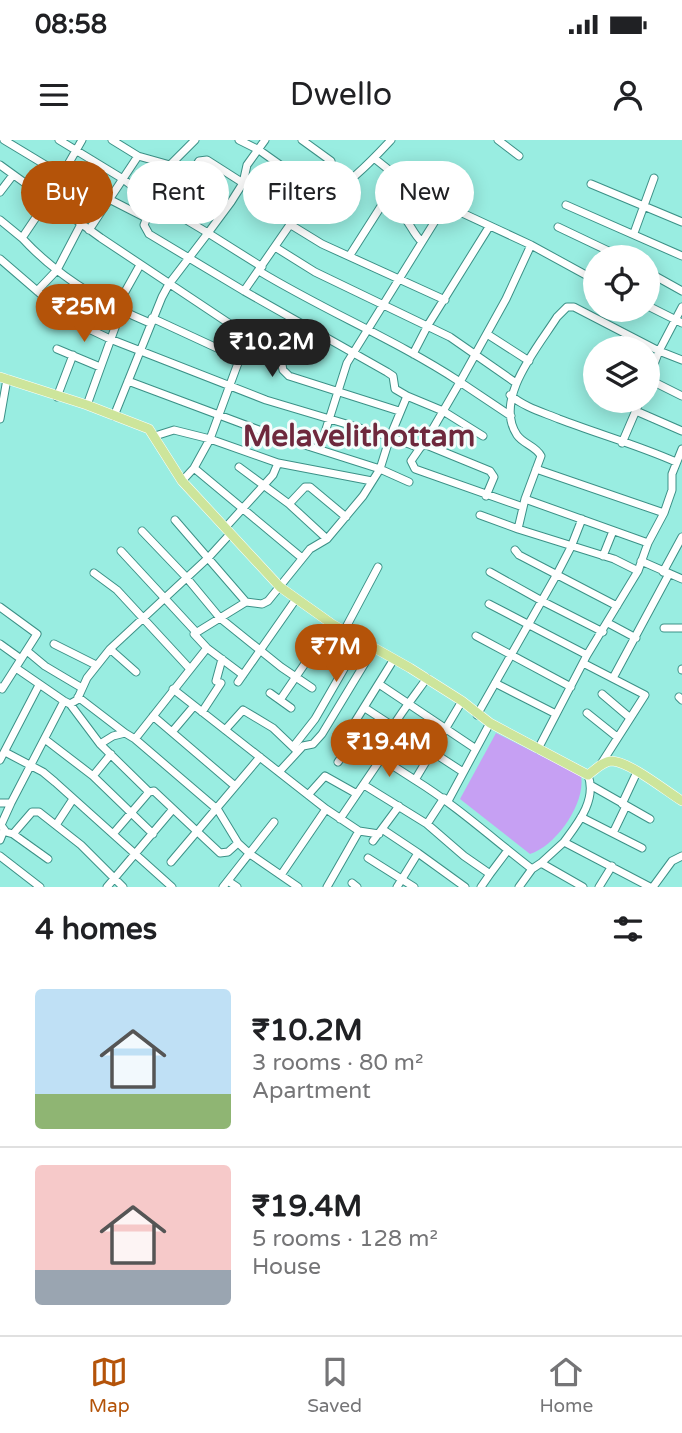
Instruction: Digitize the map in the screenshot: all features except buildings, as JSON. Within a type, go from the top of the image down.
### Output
[{"type":"main road","points":[[4,378],[139,424],[155,436],[182,481],[279,587],[331,624],[427,678],[490,723],[588,775],[612,761],[637,772],[682,801]]},
{"type":"street","points":[[4,140],[39,161]]},
{"type":"street","points":[[59,140],[127,182]]},
{"type":"street","points":[[70,161],[82,140]]},
{"type":"street","points":[[112,140],[138,156],[170,164],[194,140]]},
{"type":"street","points":[[239,140],[275,161]]},
{"type":"street","points":[[250,161],[265,140]]},
{"type":"street","points":[[302,140],[329,161]]},
{"type":"street","points":[[498,140],[519,156]]},
{"type":"street","points":[[361,169],[389,141]]},
{"type":"street","points":[[113,195],[138,156]]},
{"type":"street","points":[[374,158],[378,161]]},
{"type":"street","points":[[0,165],[21,181]]},
{"type":"street","points":[[114,416],[151,320],[169,284],[243,183],[229,174]]},
{"type":"street","points":[[0,192],[13,175]]},
{"type":"street","points":[[634,233],[654,178]]},
{"type":"street","points":[[591,184],[682,222]]},
{"type":"street","points":[[566,205],[682,256]]},
{"type":"street","points":[[350,255],[375,216]]},
{"type":"street","points":[[0,220],[85,291],[118,309],[151,320],[238,359]]},
{"type":"street","points":[[474,220],[531,245],[583,273]]},
{"type":"street","points":[[22,238],[31,224]]},
{"type":"street","points":[[37,291],[57,270],[80,224],[247,336],[210,439],[194,468],[182,481]]},
{"type":"street","points":[[89,230],[93,224]]},
{"type":"street","points":[[144,224],[149,234],[387,372],[393,376],[395,389],[443,411],[483,436]]},
{"type":"street","points":[[193,224],[297,294],[413,354],[511,416]]},
{"type":"street","points":[[410,224],[415,236],[422,242]]},
{"type":"street","points":[[320,449],[346,363],[433,224]]},
{"type":"street","points":[[244,291],[291,225],[322,244],[445,300]]},
{"type":"street","points":[[558,226],[597,245]]},
{"type":"street","points":[[413,354],[489,227]]},
{"type":"street","points":[[531,245],[460,382],[411,461],[415,469],[486,496],[582,519],[648,544]]},
{"type":"street","points":[[275,247],[315,272],[428,325],[516,383]]},
{"type":"street","points":[[0,259],[72,321],[110,339],[266,400],[422,446],[490,471],[494,477],[486,496]]},
{"type":"street","points":[[87,405],[118,309],[140,265]]},
{"type":"street","points":[[660,279],[682,291]]},
{"type":"street","points":[[517,529],[541,456],[517,435],[511,416],[510,396],[516,383],[556,317],[567,307],[574,307],[630,336]]},
{"type":"street","points":[[660,350],[679,322],[682,307]]},
{"type":"street","points":[[660,312],[679,322]]},
{"type":"street","points":[[301,323],[282,365],[289,376],[399,411]]},
{"type":"street","points":[[486,334],[529,361]]},
{"type":"street","points":[[57,349],[100,367]]},
{"type":"street","points":[[660,351],[682,360]]},
{"type":"street","points":[[57,397],[73,355]]},
{"type":"street","points":[[0,419],[4,378]]},
{"type":"street","points":[[128,381],[218,415],[380,469],[409,482]]},
{"type":"street","points":[[660,385],[682,396]]},
{"type":"street","points":[[195,631],[246,602],[262,604],[268,601],[310,549],[327,540],[380,469],[399,411],[407,396]]},
{"type":"street","points":[[510,396],[528,407],[622,443],[639,446],[676,462]]},
{"type":"street","points":[[622,443],[635,413]]},
{"type":"street","points":[[641,413],[682,431]]},
{"type":"street","points":[[155,436],[174,430],[210,439],[278,463],[372,481]]},
{"type":"street","points":[[538,749],[585,659],[638,570],[664,513],[672,490],[672,474],[682,449]]},
{"type":"street","points":[[48,859],[5,835],[1,821],[67,703],[78,697],[96,664],[110,649],[209,558],[242,506],[273,475],[278,463]]},
{"type":"street","points":[[239,467],[289,505],[327,540]]},
{"type":"street","points":[[194,468],[302,558]]},
{"type":"street","points":[[536,469],[664,513]]},
{"type":"street","points":[[289,505],[306,487],[310,487],[346,517]]},
{"type":"street","points":[[480,514],[638,570]]},
{"type":"street","points":[[477,715],[557,574],[582,519]]},
{"type":"street","points":[[175,520],[246,602]]},
{"type":"street","points":[[142,531],[220,618],[312,688]]},
{"type":"street","points":[[603,556],[613,531]]},
{"type":"street","points":[[613,678],[636,638],[682,537]]},
{"type":"street","points":[[514,550],[617,607]]},
{"type":"street","points":[[121,551],[195,631],[195,637],[222,659],[240,679],[296,599]]},
{"type":"street","points":[[641,561],[682,579]]},
{"type":"street","points":[[344,631],[378,567]]},
{"type":"street","points":[[491,572],[603,632]]},
{"type":"street","points":[[94,573],[117,590],[190,669]]},
{"type":"street","points":[[489,604],[645,695],[601,765]]},
{"type":"street","points":[[0,607],[37,634],[1,690]]},
{"type":"street","points":[[608,623],[636,638]]},
{"type":"street","points":[[280,700],[331,624]]},
{"type":"street","points":[[664,628],[682,628]]},
{"type":"street","points":[[476,636],[571,687]]},
{"type":"street","points":[[279,772],[314,719],[360,640]]},
{"type":"street","points":[[0,644],[21,659]]},
{"type":"street","points":[[54,644],[96,664]]},
{"type":"street","points":[[135,739],[207,648]]},
{"type":"street","points":[[295,749],[305,744],[313,744],[322,734],[374,648]]},
{"type":"street","points":[[110,649],[136,672]]},
{"type":"street","points":[[27,651],[45,666],[82,688]]},
{"type":"street","points":[[202,712],[218,682],[222,659]]},
{"type":"street","points":[[348,733],[394,659]]},
{"type":"street","points":[[16,668],[67,703],[100,744],[149,792],[153,792],[199,831],[220,853],[228,852],[237,843]]},
{"type":"street","points":[[340,819],[378,763],[379,755],[393,728],[427,678]]},
{"type":"street","points":[[495,683],[556,714]]},
{"type":"street","points":[[379,684],[476,749]]},
{"type":"street","points":[[0,760],[38,685]]},
{"type":"street","points":[[173,689],[340,819],[359,831],[380,832],[418,853],[465,887]]},
{"type":"street","points":[[270,693],[291,708]]},
{"type":"street","points":[[602,694],[629,717]]},
{"type":"street","points":[[78,697],[135,739],[218,810],[237,843],[298,887]]},
{"type":"street","points":[[415,780],[444,727],[462,701]]},
{"type":"street","points":[[172,732],[194,706]]},
{"type":"street","points":[[365,708],[463,772]]},
{"type":"street","points":[[225,730],[243,710],[273,728],[295,749]]},
{"type":"street","points":[[587,713],[617,737]]},
{"type":"street","points":[[153,716],[235,786]]},
{"type":"street","points":[[427,824],[463,772],[490,723]]},
{"type":"street","points":[[100,744],[125,733]]},
{"type":"street","points":[[46,740],[93,776],[153,834]]},
{"type":"street","points":[[338,762],[354,741],[446,799],[532,869]]},
{"type":"street","points":[[5,752],[55,782],[172,887]]},
{"type":"street","points":[[93,776],[111,754]]},
{"type":"street","points":[[171,862],[218,810],[260,757]]},
{"type":"street","points":[[613,833],[637,772]]},
{"type":"street","points":[[522,886],[532,869],[564,842],[580,817],[588,803],[592,786],[588,775]]},
{"type":"street","points":[[308,795],[325,776],[358,794]]},
{"type":"street","points":[[364,785],[427,824],[490,874]]},
{"type":"street","points":[[592,786],[650,819]]},
{"type":"street","points":[[113,834],[149,792]]},
{"type":"street","points":[[56,825],[73,799]]},
{"type":"street","points":[[0,803],[11,803]]},
{"type":"street","points":[[373,841],[398,806]]},
{"type":"street","points":[[107,887],[136,856],[173,809]]},
{"type":"street","points":[[281,875],[326,809]]},
{"type":"street","points":[[5,835],[32,812],[39,812],[123,887]]},
{"type":"street","points":[[580,817],[642,848]]},
{"type":"street","points":[[237,887],[226,884],[275,822]]},
{"type":"street","points":[[327,887],[359,831]]},
{"type":"street","points":[[564,842],[651,887],[672,861],[682,857]]},
{"type":"street","points":[[481,887],[508,850]]},
{"type":"street","points":[[397,887],[418,853]]},
{"type":"street","points":[[0,856],[40,887]]},
{"type":"street","points":[[368,858],[414,887]]},
{"type":"street","points":[[541,863],[583,887]]},
{"type":"street","points":[[599,887],[612,866]]},
{"type":"shaded area","points":[[496,733],[581,776],[579,798],[567,822],[550,842],[530,854],[460,799]]},
{"type":"district","name":"Melavelithottam","points":[[359,436]]}]
